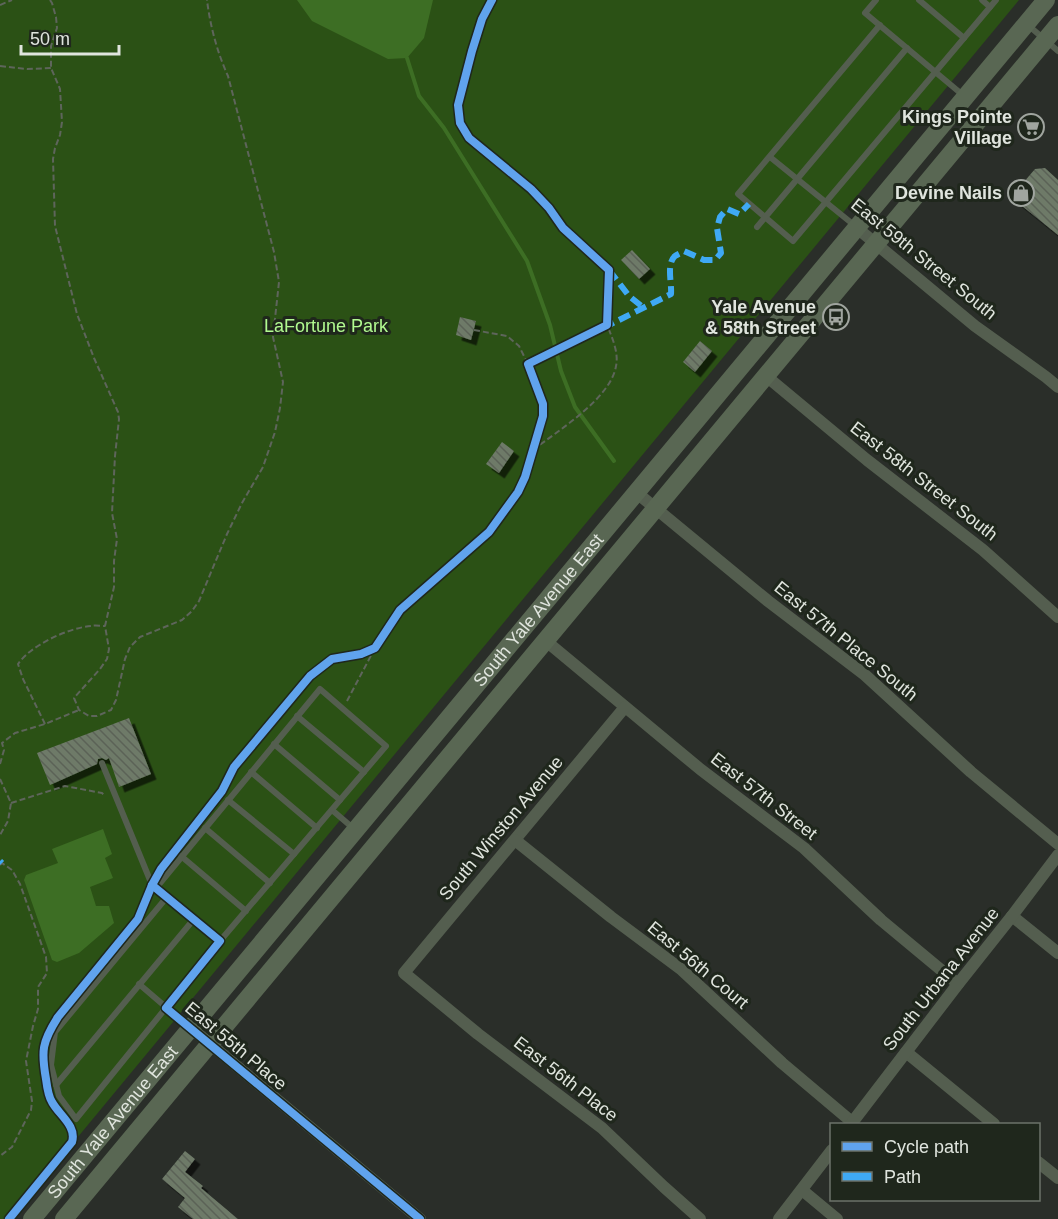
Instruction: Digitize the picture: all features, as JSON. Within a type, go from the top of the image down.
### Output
[{"type":"main road","name":"South Yale Avenue East","points":[[32,1219],[1046,0]]},
{"type":"main road","name":"South Yale Avenue East","points":[[64,1219],[876,244],[1052,46],[1058,26]]},
{"type":"street","name":"East 59th Street South","points":[[857,228],[975,326],[1058,387]]},
{"type":"street","name":"East 58th Street South","points":[[766,376],[867,460],[983,550],[1058,617]]},
{"type":"street","name":"East 57th Place South","points":[[637,493],[768,601],[865,675],[971,772],[1058,844]]},
{"type":"street","name":"East 57th Street","points":[[546,641],[700,770],[804,848],[881,920],[958,984]]},
{"type":"street","name":"South Winston Avenue","points":[[404,973],[625,707]]},
{"type":"street","name":"East 56th Court","points":[[515,840],[681,970],[782,1064],[852,1123]]},
{"type":"street","name":"South Urbana Avenue","points":[[852,1123],[1058,855]]},
{"type":"street","points":[[1012,916],[1058,953]]},
{"type":"street","name":"East 56th Place","points":[[404,973],[478,1034],[602,1128],[700,1219]]},
{"type":"street","name":"East 55th Place","points":[[191,1028],[420,1219]]},
{"type":"street","points":[[906,1052],[992,1123]]},
{"type":"street","points":[[779,1219],[830,1151]]},
{"type":"street","points":[[1040,1164],[1058,1178]]},
{"type":"street","points":[[802,1190],[837,1219]]},
{"type":"lane","points":[[876,0],[865,13],[965,97]]},
{"type":"lane","points":[[919,0],[964,38]]},
{"type":"lane","points":[[982,0],[990,7]]},
{"type":"lane","points":[[880,25],[738,195],[793,241],[996,0]]},
{"type":"lane","points":[[1027,23],[1052,46]]},
{"type":"lane","points":[[758,226],[908,48]]},
{"type":"lane","name":"East 59th Street South","points":[[770,157],[857,228]]},
{"type":"lane","name":"East 55th Place","points":[[156,888],[320,689],[386,746],[166,1008],[191,1028]]},
{"type":"lane","points":[[297,716],[364,772]]},
{"type":"lane","points":[[274,744],[340,800]]},
{"type":"lane","points":[[102,763],[152,885],[220,941]]},
{"type":"lane","points":[[251,772],[316,828]]},
{"type":"lane","points":[[228,800],[294,854]]},
{"type":"lane","points":[[332,810],[356,830]]},
{"type":"lane","points":[[204,828],[270,883]]},
{"type":"lane","points":[[181,856],[246,911]]},
{"type":"lane","points":[[139,984],[166,1008],[76,1119],[59,1096],[51,1065],[55,1032],[167,897]]},
{"type":"lane","points":[[56,1085],[194,919]]},
{"type":"path","points":[[0,5],[12,0]]},
{"type":"path","points":[[50,0],[57,28],[51,46],[51,68],[60,89],[62,122],[53,159],[57,233],[77,314],[119,419],[112,513],[117,539],[114,587],[105,627],[108,649],[106,659],[100,669],[74,698],[79,710],[89,716],[97,716],[111,710],[116,700],[130,647],[140,637],[182,620],[199,601],[227,534],[263,467],[275,432],[280,408],[283,382],[273,337],[279,282],[207,0]]},
{"type":"path","points":[[0,66],[27,69],[51,68]]},
{"type":"path","points":[[533,450],[590,405],[613,379],[617,363],[607,325]]},
{"type":"path","points":[[474,330],[507,336],[519,346],[528,364]]},
{"type":"path","points":[[45,724],[18,664],[24,656],[50,639],[77,629],[92,626],[105,627]]},
{"type":"path","points":[[346,705],[375,648]]},
{"type":"path","points":[[0,764],[4,750],[1,743],[15,733],[79,710]]},
{"type":"path","points":[[0,779],[11,803],[8,821],[0,836]]},
{"type":"path","points":[[11,803],[65,786],[102,793],[123,815]]},
{"type":"path","points":[[0,866],[2,863],[12,870],[20,884],[46,957],[47,973],[38,987],[38,1009],[26,1061],[32,1101],[31,1110],[12,1147],[0,1156]]},
{"type":"green space","name":"LaFortune Park","points":[[0,0],[1019,0],[10,1219],[0,1219]]},
{"type":"shaded area","points":[[297,0],[433,0],[424,38],[407,58],[388,59],[312,21]]},
{"type":"shaded area","points":[[103,829],[112,854],[105,858],[113,878],[90,887],[96,906],[109,906],[114,923],[79,953],[57,962],[52,960],[24,880],[26,875],[58,863],[52,849]]},
{"type":"building","points":[[1045,168],[1058,180],[1058,235],[1011,197],[1035,169]]},
{"type":"building","points":[[632,250],[650,269],[639,279],[621,260]]},
{"type":"building","points":[[460,317],[476,321],[471,340],[456,335]]},
{"type":"building","points":[[700,341],[712,351],[695,372],[683,362]]},
{"type":"building","points":[[502,442],[514,451],[499,473],[486,464]]},
{"type":"building","points":[[129,718],[151,774],[119,787],[109,758],[106,760],[102,758],[98,759],[97,764],[50,785],[37,753]]},
{"type":"building","points":[[185,1151],[195,1159],[185,1172],[238,1219],[193,1219],[178,1207],[185,1198],[162,1179]]},
{"type":"waterway","points":[[407,58],[419,96],[444,128],[527,261],[550,325],[561,371],[575,407],[614,461]]},
{"type":"marked path","points":[[603,328],[671,294],[670,269],[672,259],[676,255],[684,251],[704,260],[715,260],[721,253],[717,228],[720,217],[727,209],[739,214],[749,204]]},
{"type":"marked path","points":[[609,270],[629,296],[644,308]]},
{"type":"cycle path","points":[[9,1219],[72,1142],[70,1126],[50,1097],[44,1069],[44,1047],[58,1017],[138,919],[161,869],[222,791],[234,767],[310,676],[332,659],[361,654],[375,648],[400,610],[489,532],[518,492],[525,477],[543,416],[543,404],[528,364],[607,325],[609,270],[563,228],[549,208],[531,189],[469,138],[460,123],[458,105],[472,51],[482,19],[492,0]]},
{"type":"cycle path","points":[[152,885],[220,941],[166,1008],[420,1219]]},
{"type":"place","name":"Kings Pointe Village","points":[[1031,127]]},
{"type":"place","name":"Devine Nails","points":[[1021,193]]},
{"type":"place","name":"Yale Avenue & 58th Street","points":[[836,317]]}]
